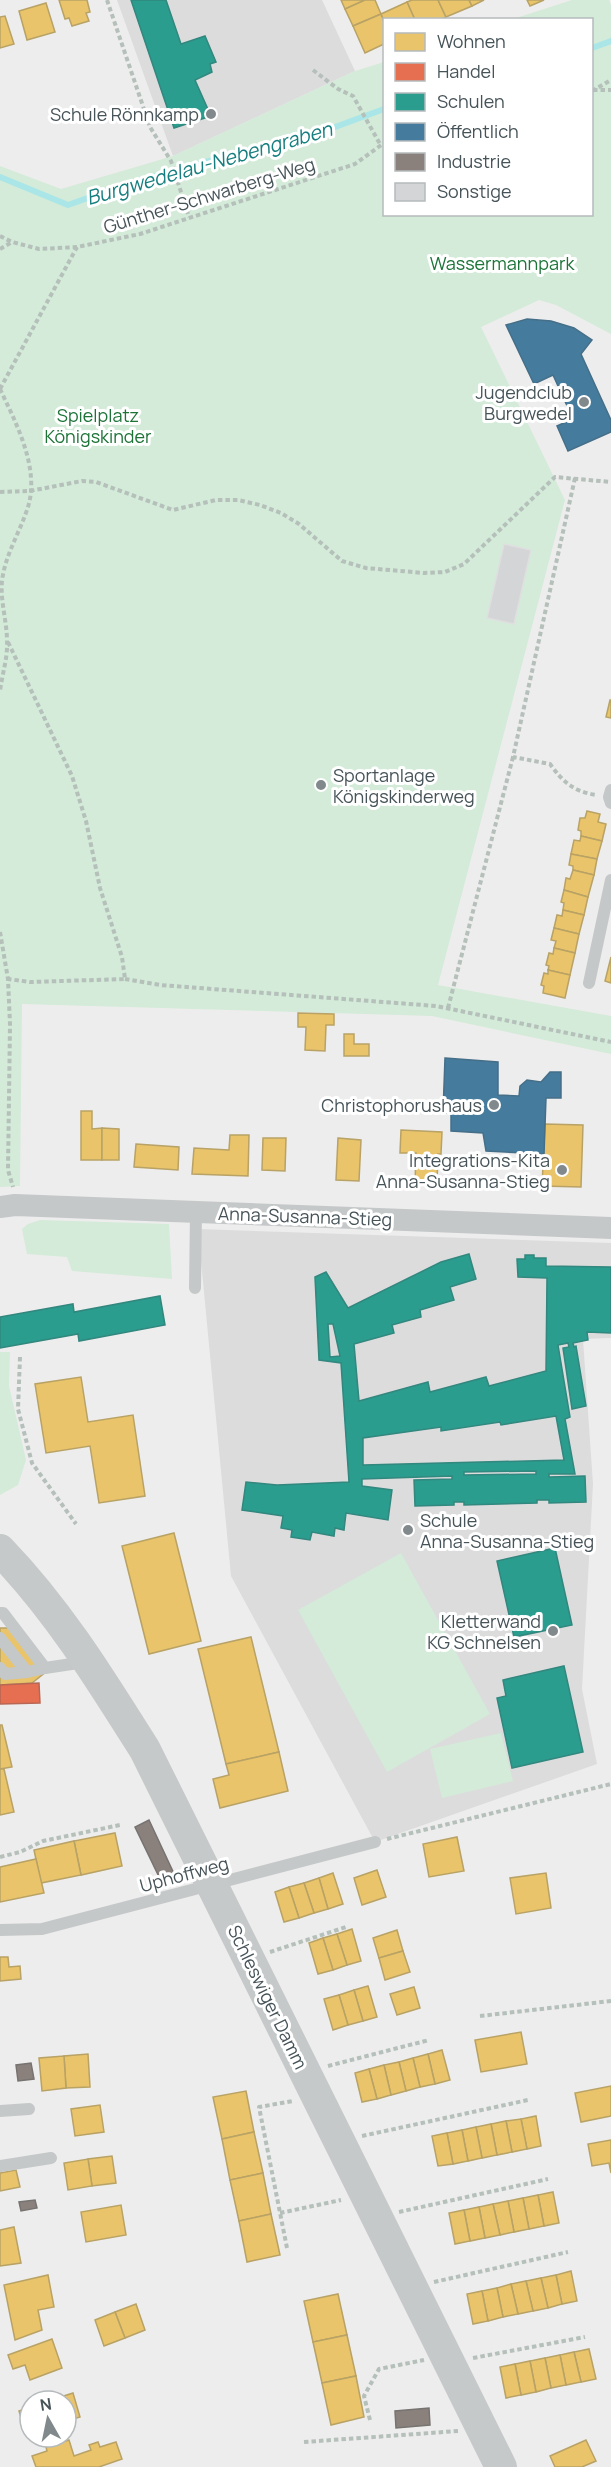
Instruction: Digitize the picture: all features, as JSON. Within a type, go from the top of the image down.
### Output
[{"type":"main road","name":"Schleswiger Damm","points":[[0,1550],[46,1602],[89,1661],[145,1750],[501,2467]]},
{"type":"street","name":"Anna-Susanna-Stieg","points":[[8,1206],[611,1227]]},
{"type":"lane","points":[[589,983],[607,920],[611,880]]},
{"type":"lane","points":[[195,1288],[196,1212]]},
{"type":"lane","points":[[0,1613],[3,1613],[45,1668]]},
{"type":"lane","points":[[0,1638],[27,1672]]},
{"type":"lane","points":[[0,1668],[5,1674],[89,1661]]},
{"type":"lane","name":"Uphoffweg","points":[[0,1930],[42,1929],[375,1842]]},
{"type":"lane","points":[[0,2111],[29,2109]]},
{"type":"lane","points":[[0,2166],[51,2158]]},
{"type":"path","points":[[107,0],[150,127],[171,161],[189,217]]},
{"type":"path","points":[[313,70],[338,89],[353,96],[382,143]]},
{"type":"path","points":[[593,90],[611,80]]},
{"type":"path","points":[[593,91],[611,90]]},
{"type":"path","name":"Günther-Schwarberg-Weg","points":[[0,236],[12,242],[39,249],[77,247],[140,234],[356,164],[382,143]]},
{"type":"path","points":[[0,249],[12,242]]},
{"type":"path","points":[[0,691],[8,642],[1,584],[28,506],[30,491],[29,468],[16,423],[0,389],[77,247]]},
{"type":"path","points":[[0,492],[30,491],[82,481],[96,482],[173,510],[216,501],[237,500],[281,513],[299,524],[342,561],[366,568],[424,573],[445,572],[464,564],[555,477],[611,482]]},
{"type":"path","points":[[448,1008],[513,757],[574,478]]},
{"type":"path","points":[[8,642],[72,776],[86,821],[100,888],[122,957],[125,979]]},
{"type":"path","points":[[513,757],[550,764],[564,782],[580,793],[610,796]]},
{"type":"path","points":[[0,932],[8,979],[10,1024],[8,1170],[14,1192],[8,1206]]},
{"type":"path","points":[[8,979],[30,982],[125,979],[160,985],[448,1008],[611,1042]]},
{"type":"path","points":[[20,1357],[18,1409],[32,1463],[76,1524]]},
{"type":"path","points":[[375,1842],[611,1784]]},
{"type":"path","points":[[0,1857],[20,1852],[43,1841],[120,1824]]},
{"type":"path","points":[[249,1959],[346,1927]]},
{"type":"path","points":[[480,2016],[611,2001]]},
{"type":"path","points":[[287,2248],[259,2107],[311,2084],[429,2040]]},
{"type":"path","points":[[339,2141],[528,2100]]},
{"type":"path","points":[[280,2213],[371,2205],[548,2179]]},
{"type":"path","points":[[411,2287],[568,2252]]},
{"type":"path","points":[[370,2420],[364,2396],[379,2369],[585,2337]]},
{"type":"path","points":[[304,2442],[482,2430]]},
{"type":"shaded area","name":"Schule Rönnkamp","points":[[117,0],[322,0],[355,71],[173,156]]},
{"type":"shaded area","name":"Schule Anna-Susanna-Stieg","points":[[198,1229],[611,1243],[611,1338],[583,1339],[593,1484],[582,1689],[597,1764],[375,1842],[231,1576]]},
{"type":"green space","points":[[572,0],[609,0],[611,5],[611,334],[556,305],[539,300],[481,327],[565,500],[438,985],[611,1016],[611,1054],[432,1016],[22,1004],[20,1186],[0,1187],[0,166],[61,189],[173,156],[355,71],[383,62],[383,216],[593,216],[593,18],[516,18]]},
{"type":"green space","points":[[40,1220],[169,1224],[172,1279],[72,1271],[67,1257],[27,1254],[22,1229]]},
{"type":"green space","points":[[0,1352],[10,1352],[9,1386],[26,1460],[18,1485],[0,1495]]},
{"type":"green space","points":[[401,1553],[490,1714],[387,1772],[298,1610]]},
{"type":"green space","points":[[501,1733],[513,1781],[442,1798],[430,1749]]},
{"type":"building: Wohnen","points":[[59,0],[87,0],[90,12],[86,13],[89,21],[72,26],[69,18],[65,19]]},
{"type":"building: Wohnen","points":[[341,0],[365,0],[345,9]]},
{"type":"building: Wohnen","points":[[365,0],[375,0],[381,14],[353,26],[345,9]]},
{"type":"building: Wohnen","points":[[438,0],[446,17],[414,18],[407,2]]},
{"type":"building: Wohnen","points":[[438,0],[469,0],[472,6],[446,17]]},
{"type":"building: Wohnen","points":[[469,0],[484,0],[472,6]]},
{"type":"building: Wohnen","points":[[527,0],[544,0],[530,6]]},
{"type":"building: Wohnen","points":[[407,2],[414,18],[383,19],[381,14]]},
{"type":"building: Wohnen","points":[[46,3],[55,32],[27,40],[19,11]]},
{"type":"building: Wohnen","points":[[381,14],[383,44],[365,53],[353,26]]},
{"type":"building: Wohnen","points":[[5,16],[14,44],[0,48],[0,17]]},
{"type":"building: Wohnen","points":[[611,700],[611,718],[606,717]]},
{"type":"building: Wohnen","points":[[587,811],[600,814],[598,822],[606,824],[602,841],[581,836],[581,831],[578,830],[580,818],[585,818]]},
{"type":"building: Wohnen","points":[[581,836],[602,841],[597,859],[571,854],[574,840],[580,841]]},
{"type":"building: Wohnen","points":[[571,854],[597,859],[594,875],[573,870],[573,866],[569,865]]},
{"type":"building: Wohnen","points":[[573,870],[594,875],[588,897],[564,890],[566,878],[570,879]]},
{"type":"building: Wohnen","points":[[564,890],[588,897],[584,915],[563,910],[564,903],[561,902]]},
{"type":"building: Wohnen","points":[[563,910],[584,915],[579,934],[554,928],[557,915],[562,916]]},
{"type":"building: Wohnen","points":[[554,928],[579,934],[575,953],[554,948],[556,941],[551,940]]},
{"type":"building: Wohnen","points":[[554,948],[575,953],[570,975],[548,970],[549,966],[546,965],[549,953],[553,954]]},
{"type":"building: Wohnen","points":[[611,957],[611,983],[605,981]]},
{"type":"building: Wohnen","points":[[548,970],[570,975],[565,998],[543,993],[544,986],[541,985],[544,973],[548,974]]},
{"type":"building: Wohnen","points":[[298,1013],[334,1014],[334,1025],[326,1025],[325,1051],[305,1050],[306,1027],[298,1027]]},
{"type":"building: Wohnen","points":[[344,1034],[354,1034],[354,1044],[369,1044],[369,1056],[344,1056]]},
{"type":"building: Wohnen","points":[[81,1111],[92,1111],[92,1129],[102,1128],[102,1160],[81,1160]]},
{"type":"building: Wohnen","name":"Integrations-Kita Anna-Susanna-Stieg","points":[[545,1124],[583,1125],[581,1187],[542,1186]]},
{"type":"building: Wohnen","points":[[102,1128],[119,1129],[119,1160],[102,1160]]},
{"type":"building: Wohnen","points":[[401,1130],[442,1132],[441,1154],[438,1154],[437,1183],[415,1183],[416,1153],[400,1153]]},
{"type":"building: Wohnen","points":[[230,1135],[249,1135],[248,1176],[192,1174],[194,1148],[229,1150]]},
{"type":"building: Wohnen","points":[[263,1138],[286,1138],[285,1171],[262,1170]]},
{"type":"building: Wohnen","points":[[338,1138],[361,1140],[359,1181],[336,1180]]},
{"type":"building: Wohnen","points":[[136,1144],[179,1147],[178,1170],[134,1167]]},
{"type":"building: Wohnen","points":[[81,1377],[88,1422],[133,1415],[145,1496],[99,1503],[90,1446],[46,1453],[35,1384]]},
{"type":"building: Wohnen","points":[[174,1533],[201,1641],[149,1654],[122,1546]]},
{"type":"building: Wohnen","points":[[0,1628],[11,1628],[46,1672],[32,1683],[0,1685]]},
{"type":"building: Wohnen","points":[[251,1637],[279,1752],[226,1764],[198,1649]]},
{"type":"building: Wohnen","points":[[0,1725],[2,1725],[12,1767],[0,1769]]},
{"type":"building: Wohnen","points":[[279,1752],[288,1791],[220,1808],[213,1779],[229,1775],[226,1764]]},
{"type":"building: Wohnen","points":[[0,1769],[4,1769],[14,1812],[0,1815]]},
{"type":"building: Wohnen","points":[[115,1833],[122,1866],[81,1875],[74,1841]]},
{"type":"building: Wohnen","points":[[457,1837],[464,1871],[429,1877],[423,1844]]},
{"type":"building: Wohnen","points":[[74,1841],[81,1875],[41,1883],[34,1850]]},
{"type":"building: Wohnen","points":[[36,1859],[44,1893],[0,1902],[0,1867]]},
{"type":"building: Wohnen","points":[[377,1870],[386,1897],[362,1905],[354,1878]]},
{"type":"building: Wohnen","points":[[333,1873],[343,1904],[328,1909],[319,1878]]},
{"type":"building: Wohnen","points":[[546,1873],[551,1908],[516,1914],[510,1878]]},
{"type":"building: Wohnen","points":[[319,1878],[328,1909],[314,1913],[304,1883]]},
{"type":"building: Wohnen","points":[[304,1883],[314,1913],[299,1918],[289,1887]]},
{"type":"building: Wohnen","points":[[289,1887],[299,1918],[284,1922],[275,1892]]},
{"type":"building: Wohnen","points":[[352,1929],[361,1961],[347,1965],[337,1934]]},
{"type":"building: Wohnen","points":[[397,1930],[403,1951],[379,1958],[373,1938]]},
{"type":"building: Wohnen","points":[[337,1934],[347,1965],[333,1970],[323,1938]]},
{"type":"building: Wohnen","points":[[323,1938],[333,1970],[318,1974],[309,1943]]},
{"type":"building: Wohnen","points":[[403,1951],[410,1972],[385,1980],[379,1958]]},
{"type":"building: Wohnen","points":[[0,1957],[8,1957],[9,1967],[20,1966],[21,1979],[0,1981]]},
{"type":"building: Wohnen","points":[[368,1986],[377,2017],[363,2021],[354,1990]]},
{"type":"building: Wohnen","points":[[414,1987],[420,2008],[397,2015],[390,1994]]},
{"type":"building: Wohnen","points":[[354,1990],[363,2021],[348,2025],[339,1995]]},
{"type":"building: Wohnen","points":[[339,1995],[348,2025],[333,2030],[324,1999]]},
{"type":"building: Wohnen","points":[[521,2032],[527,2064],[481,2072],[475,2040]]},
{"type":"building: Wohnen","points":[[442,2050],[450,2080],[435,2084],[428,2054]]},
{"type":"building: Wohnen","points":[[88,2054],[90,2087],[66,2088],[64,2056]]},
{"type":"building: Wohnen","points":[[428,2054],[435,2084],[420,2087],[413,2058]]},
{"type":"building: Wohnen","points":[[64,2056],[66,2088],[42,2091],[39,2058]]},
{"type":"building: Wohnen","points":[[413,2058],[420,2087],[406,2091],[399,2062]]},
{"type":"building: Wohnen","points":[[399,2062],[406,2091],[391,2095],[384,2065]]},
{"type":"building: Wohnen","points":[[384,2065],[391,2095],[377,2099],[369,2069]]},
{"type":"building: Wohnen","points":[[369,2069],[377,2099],[362,2102],[355,2073]]},
{"type":"building: Wohnen","points":[[611,2086],[611,2116],[581,2122],[575,2093]]},
{"type":"building: Wohnen","points":[[246,2091],[254,2132],[222,2139],[213,2097]]},
{"type":"building: Wohnen","points":[[100,2105],[104,2132],[75,2136],[71,2109]]},
{"type":"building: Wohnen","points":[[536,2116],[541,2146],[527,2149],[521,2119]]},
{"type":"building: Wohnen","points":[[521,2119],[527,2149],[512,2152],[506,2121]]},
{"type":"building: Wohnen","points":[[506,2121],[512,2152],[497,2155],[491,2124]]},
{"type":"building: Wohnen","points":[[491,2124],[497,2155],[482,2158],[476,2127]]},
{"type":"building: Wohnen","points":[[476,2127],[482,2158],[468,2161],[462,2130]]},
{"type":"building: Wohnen","points":[[462,2130],[468,2161],[453,2164],[447,2133]]},
{"type":"building: Wohnen","points":[[254,2132],[263,2173],[230,2180],[222,2139]]},
{"type":"building: Wohnen","points":[[447,2133],[453,2164],[438,2166],[432,2136]]},
{"type":"building: Wohnen","points":[[611,2140],[611,2173],[609,2163],[592,2166],[588,2144]]},
{"type":"building: Wohnen","points":[[112,2156],[116,2183],[92,2186],[88,2159]]},
{"type":"building: Wohnen","points":[[88,2159],[92,2186],[68,2190],[64,2163]]},
{"type":"building: Wohnen","points":[[16,2170],[20,2187],[0,2191],[0,2173]]},
{"type":"building: Wohnen","points":[[263,2173],[271,2214],[239,2221],[230,2180]]},
{"type":"building: Wohnen","points":[[553,2192],[559,2223],[544,2226],[538,2195]]},
{"type":"building: Wohnen","points":[[538,2195],[544,2226],[529,2229],[523,2198]]},
{"type":"building: Wohnen","points":[[523,2198],[529,2229],[514,2232],[508,2201]]},
{"type":"building: Wohnen","points":[[508,2201],[514,2232],[500,2235],[493,2204]]},
{"type":"building: Wohnen","points":[[493,2204],[500,2235],[485,2238],[479,2207]]},
{"type":"building: Wohnen","points":[[121,2205],[126,2235],[86,2242],[81,2212]]},
{"type":"building: Wohnen","points":[[479,2207],[485,2238],[470,2241],[464,2210]]},
{"type":"building: Wohnen","points":[[464,2210],[470,2241],[455,2244],[449,2213]]},
{"type":"building: Wohnen","points":[[271,2214],[280,2255],[247,2262],[239,2221]]},
{"type":"building: Wohnen","points":[[14,2227],[21,2263],[0,2266],[0,2230]]},
{"type":"building: Wohnen","points":[[571,2271],[577,2301],[562,2304],[556,2275]]},
{"type":"building: Wohnen","points":[[48,2275],[54,2307],[38,2310],[42,2330],[15,2340],[4,2285]]},
{"type":"building: Wohnen","points":[[556,2275],[562,2304],[548,2308],[541,2278]]},
{"type":"building: Wohnen","points":[[541,2278],[548,2308],[533,2311],[526,2281]]},
{"type":"building: Wohnen","points":[[526,2281],[533,2311],[518,2314],[511,2284]]},
{"type":"building: Wohnen","points":[[511,2284],[518,2314],[503,2317],[497,2288]]},
{"type":"building: Wohnen","points":[[497,2288],[503,2317],[488,2321],[482,2291]]},
{"type":"building: Wohnen","points":[[482,2291],[488,2321],[473,2324],[467,2294]]},
{"type":"building: Wohnen","points":[[338,2294],[347,2335],[313,2342],[304,2301]]},
{"type":"building: Wohnen","points":[[136,2304],[145,2330],[125,2338],[115,2312]]},
{"type":"building: Wohnen","points":[[115,2312],[125,2338],[104,2346],[95,2320]]},
{"type":"building: Wohnen","points":[[347,2335],[356,2376],[322,2383],[313,2342]]},
{"type":"building: Wohnen","points":[[52,2339],[62,2368],[30,2380],[25,2365],[13,2369],[8,2355]]},
{"type":"building: Wohnen","points":[[589,2349],[596,2379],[581,2382],[574,2352]]},
{"type":"building: Wohnen","points":[[574,2352],[581,2382],[566,2385],[560,2355]]},
{"type":"building: Wohnen","points":[[560,2355],[566,2385],[551,2388],[545,2358]]},
{"type":"building: Wohnen","points":[[545,2358],[551,2388],[536,2392],[530,2361]]},
{"type":"building: Wohnen","points":[[530,2361],[536,2392],[521,2395],[515,2364]]},
{"type":"building: Wohnen","points":[[515,2364],[521,2395],[506,2398],[500,2367]]},
{"type":"building: Wohnen","points":[[356,2376],[364,2417],[331,2425],[322,2383]]},
{"type":"building: Wohnen","points":[[586,2440],[596,2461],[582,2467],[555,2467],[550,2456]]},
{"type":"building: Wohnen","points":[[98,2442],[100,2447],[116,2442],[122,2459],[99,2467],[36,2467],[32,2456],[47,2451],[46,2449],[72,2449],[74,2456],[91,2450],[89,2445]]},
{"type":"building: Handel","points":[[39,1683],[40,1703],[0,1704],[0,1685]]},
{"type":"building: Schulen","points":[[131,0],[166,0],[181,44],[205,36],[216,62],[210,64],[212,72],[195,80],[211,116],[174,128]]},
{"type":"building: Schulen","points":[[469,1254],[476,1279],[450,1287],[454,1300],[420,1310],[421,1317],[392,1325],[394,1333],[354,1344],[359,1401],[428,1382],[430,1392],[486,1377],[489,1386],[546,1371],[547,1278],[518,1277],[517,1259],[525,1259],[525,1255],[534,1255],[534,1258],[546,1258],[546,1266],[611,1267],[611,1333],[587,1332],[588,1340],[573,1343],[574,1347],[576,1346],[586,1406],[572,1409],[563,1348],[569,1347],[568,1343],[558,1345],[570,1417],[565,1419],[575,1474],[549,1474],[549,1477],[585,1476],[586,1502],[549,1503],[549,1500],[537,1500],[537,1503],[464,1505],[464,1502],[454,1502],[454,1505],[415,1506],[414,1480],[452,1479],[452,1476],[362,1479],[362,1486],[392,1490],[388,1520],[346,1513],[344,1530],[335,1528],[334,1536],[312,1532],[310,1540],[291,1537],[292,1530],[281,1528],[283,1516],[242,1510],[246,1482],[277,1485],[349,1482],[341,1363],[319,1360],[315,1277],[326,1272],[348,1308],[441,1262]],"holes":[[[328,1324],[333,1324],[340,1356],[330,1357]],[[556,1416],[564,1460],[363,1465],[363,1438],[441,1427],[441,1431],[500,1422],[501,1425]],[[536,1471],[536,1474],[464,1475],[464,1472]]]},
{"type":"building: Schulen","points":[[160,1296],[165,1325],[79,1341],[78,1334],[0,1348],[0,1317],[73,1304],[74,1312]]},
{"type":"building: Schulen","points":[[555,1548],[572,1625],[514,1637],[497,1561]]},
{"type":"building: Schulen","points":[[564,1666],[583,1752],[512,1768],[497,1698],[506,1696],[503,1680]]},
{"type":"building: Öffentlich","name":"Jugendclub Burgwedel","points":[[527,319],[551,321],[574,328],[592,340],[581,354],[611,420],[611,432],[568,451],[557,426],[573,419],[553,375],[534,384],[506,325]]},
{"type":"building: Öffentlich","name":"Christophorushaus","points":[[445,1058],[498,1062],[498,1095],[519,1096],[520,1086],[527,1080],[541,1082],[550,1072],[561,1072],[561,1098],[546,1098],[544,1154],[486,1151],[483,1133],[451,1131],[451,1113],[443,1113]]},
{"type":"building: Industrie","points":[[149,1820],[176,1878],[163,1885],[135,1827]]},
{"type":"building: Industrie","points":[[31,2063],[34,2079],[18,2081],[16,2065]]},
{"type":"building: Industrie","points":[[35,2200],[37,2208],[21,2211],[19,2202]]},
{"type":"building: Industrie","points":[[429,2408],[430,2425],[396,2428],[395,2411]]},
{"type":"building: Sonstige","points":[[504,544],[531,550],[514,624],[487,618]]},
{"type":"waterway","name":"Burgwedelau-Nebengraben","points":[[593,48],[611,41]]},
{"type":"waterway","name":"Burgwedelau-Nebengraben","points":[[0,177],[68,205],[127,184],[256,148],[308,137],[383,109]]},
{"type":"place","name":"Schule Rönnkamp","points":[[211,114]]},
{"type":"place","name":"Jugendclub Burgwedel","points":[[584,402]]},
{"type":"place","name":"Sportanlage Königskinderweg","points":[[321,785]]},
{"type":"place","name":"Christophorushaus","points":[[494,1105]]},
{"type":"place","name":"Integrations-Kita Anna-Susanna-Stieg","points":[[562,1170]]},
{"type":"place","name":"Schule Anna-Susanna-Stieg","points":[[408,1530]]},
{"type":"place","name":"Kletterwand KG Schnelsen","points":[[553,1631]]},
{"type":"park label","name":"Wassermannpark","points":[[502,263]]},
{"type":"park label","name":"Spielplatz Königskinder","points":[[98,425]]}]
